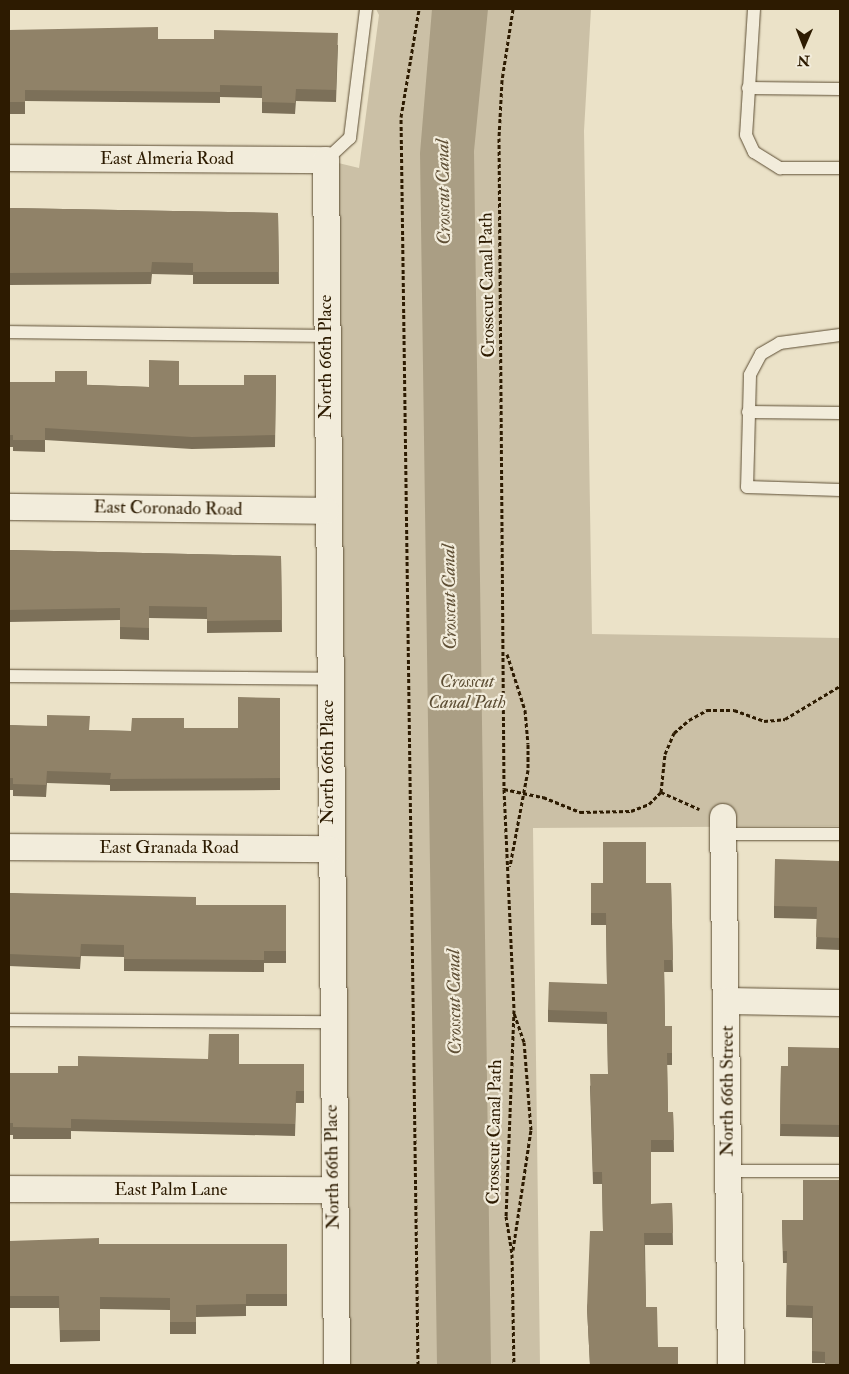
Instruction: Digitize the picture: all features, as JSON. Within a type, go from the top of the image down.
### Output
[{"type":"street","name":"East Almeria Road","points":[[9,158],[326,160]]},
{"type":"street","name":"North 66th Place","points":[[326,160],[326,511],[329,849],[337,1365]]},
{"type":"street","name":"East Coronado Road","points":[[9,507],[326,511]]},
{"type":"street","name":"North 66th Street","points":[[723,826],[731,1365]]},
{"type":"street","name":"East Granada Road","points":[[9,847],[329,849]]},
{"type":"street","points":[[727,1001],[840,1003]]},
{"type":"street","name":"East Palm Lane","points":[[9,1189],[334,1190]]},
{"type":"lane","points":[[326,160],[350,138],[366,9]]},
{"type":"lane","points":[[754,9],[746,135],[761,158],[780,168],[840,168]]},
{"type":"lane","points":[[748,88],[840,89]]},
{"type":"lane","points":[[9,332],[326,336]]},
{"type":"lane","points":[[840,334],[780,343],[761,354],[750,376],[747,487],[840,490]]},
{"type":"lane","points":[[748,412],[840,413]]},
{"type":"lane","points":[[9,676],[328,679]]},
{"type":"lane","points":[[723,826],[840,834]]},
{"type":"lane","points":[[9,1020],[331,1022]]},
{"type":"lane","points":[[728,1171],[840,1171]]},
{"type":"path","points":[[418,1365],[401,117],[419,9]]},
{"type":"path","name":"Crosscut Canal Path","points":[[513,9],[502,80],[499,138],[506,652],[504,790],[514,1010],[506,1216],[512,1254],[514,1365]]},
{"type":"path","name":"Crosscut Canal Path","points":[[506,652],[525,710],[528,770],[509,872]]},
{"type":"path","points":[[504,790],[524,792],[580,812],[598,814],[631,812],[649,804],[661,792],[665,754],[674,733],[689,720],[707,710],[734,710],[764,721],[786,719],[840,686]]},
{"type":"path","points":[[661,792],[723,826]]},
{"type":"path","name":"Crosscut Canal Path","points":[[512,1254],[527,1181],[531,1130],[524,1042],[514,1010]]},
{"type":"green space","name":"Crosscut Canal Path","points":[[376,9],[591,9],[584,131],[592,634],[840,638],[840,826],[533,828],[540,1365],[337,1365],[326,160],[359,168],[379,15]]},
{"type":"water","name":"Crosscut Canal","points":[[432,9],[488,9],[474,151],[491,1365],[437,1365],[420,153]]},
{"type":"building","points":[[158,27],[158,39],[214,39],[214,30],[338,33],[336,90],[296,89],[295,103],[262,102],[262,86],[220,85],[220,92],[25,90],[25,102],[9,102],[9,30]]},
{"type":"building","points":[[9,208],[278,213],[279,272],[193,272],[193,263],[152,262],[151,272],[9,273]]},
{"type":"building","points":[[149,360],[179,361],[179,385],[244,385],[244,375],[276,375],[275,435],[192,437],[45,428],[45,440],[13,440],[13,435],[9,435],[9,382],[55,382],[55,371],[87,371],[87,385],[149,387]]},
{"type":"building","points":[[9,550],[281,556],[282,620],[207,621],[207,607],[149,606],[149,628],[120,627],[120,608],[9,610]]},
{"type":"building","points":[[238,697],[280,698],[280,778],[110,779],[111,773],[47,771],[46,785],[13,784],[13,778],[9,778],[9,725],[47,726],[47,715],[90,716],[89,730],[131,731],[132,718],[184,718],[184,728],[238,728]]},
{"type":"building","points":[[603,842],[646,842],[646,883],[671,883],[673,960],[664,960],[665,1026],[672,1026],[672,1053],[667,1053],[668,1112],[673,1112],[674,1140],[651,1140],[651,1204],[672,1203],[673,1233],[644,1233],[646,1307],[657,1307],[658,1347],[678,1347],[678,1365],[590,1365],[587,1308],[590,1231],[603,1231],[602,1172],[593,1172],[590,1074],[608,1074],[607,1012],[548,1010],[549,982],[607,984],[606,913],[591,913],[591,883],[603,883]]},
{"type":"building","points":[[775,859],[840,861],[840,938],[816,937],[817,907],[774,906]]},
{"type":"building","points":[[9,893],[196,897],[196,905],[286,905],[286,951],[264,951],[264,960],[124,959],[124,945],[81,944],[80,957],[9,954]]},
{"type":"building","points":[[209,1034],[239,1034],[239,1064],[304,1064],[304,1091],[296,1091],[295,1124],[71,1119],[71,1128],[13,1127],[13,1123],[9,1123],[9,1073],[58,1073],[58,1066],[78,1066],[78,1056],[208,1059]]},
{"type":"building","points":[[788,1047],[840,1048],[840,1125],[780,1124],[781,1066],[788,1066]]},
{"type":"building","points":[[803,1180],[840,1180],[840,1365],[825,1365],[825,1352],[812,1351],[813,1306],[786,1305],[787,1251],[783,1251],[782,1220],[803,1220]]},
{"type":"building","points":[[99,1238],[99,1244],[287,1244],[287,1294],[246,1294],[246,1304],[196,1305],[196,1322],[170,1322],[170,1298],[100,1297],[100,1330],[60,1330],[59,1296],[9,1296],[9,1241]]}]
